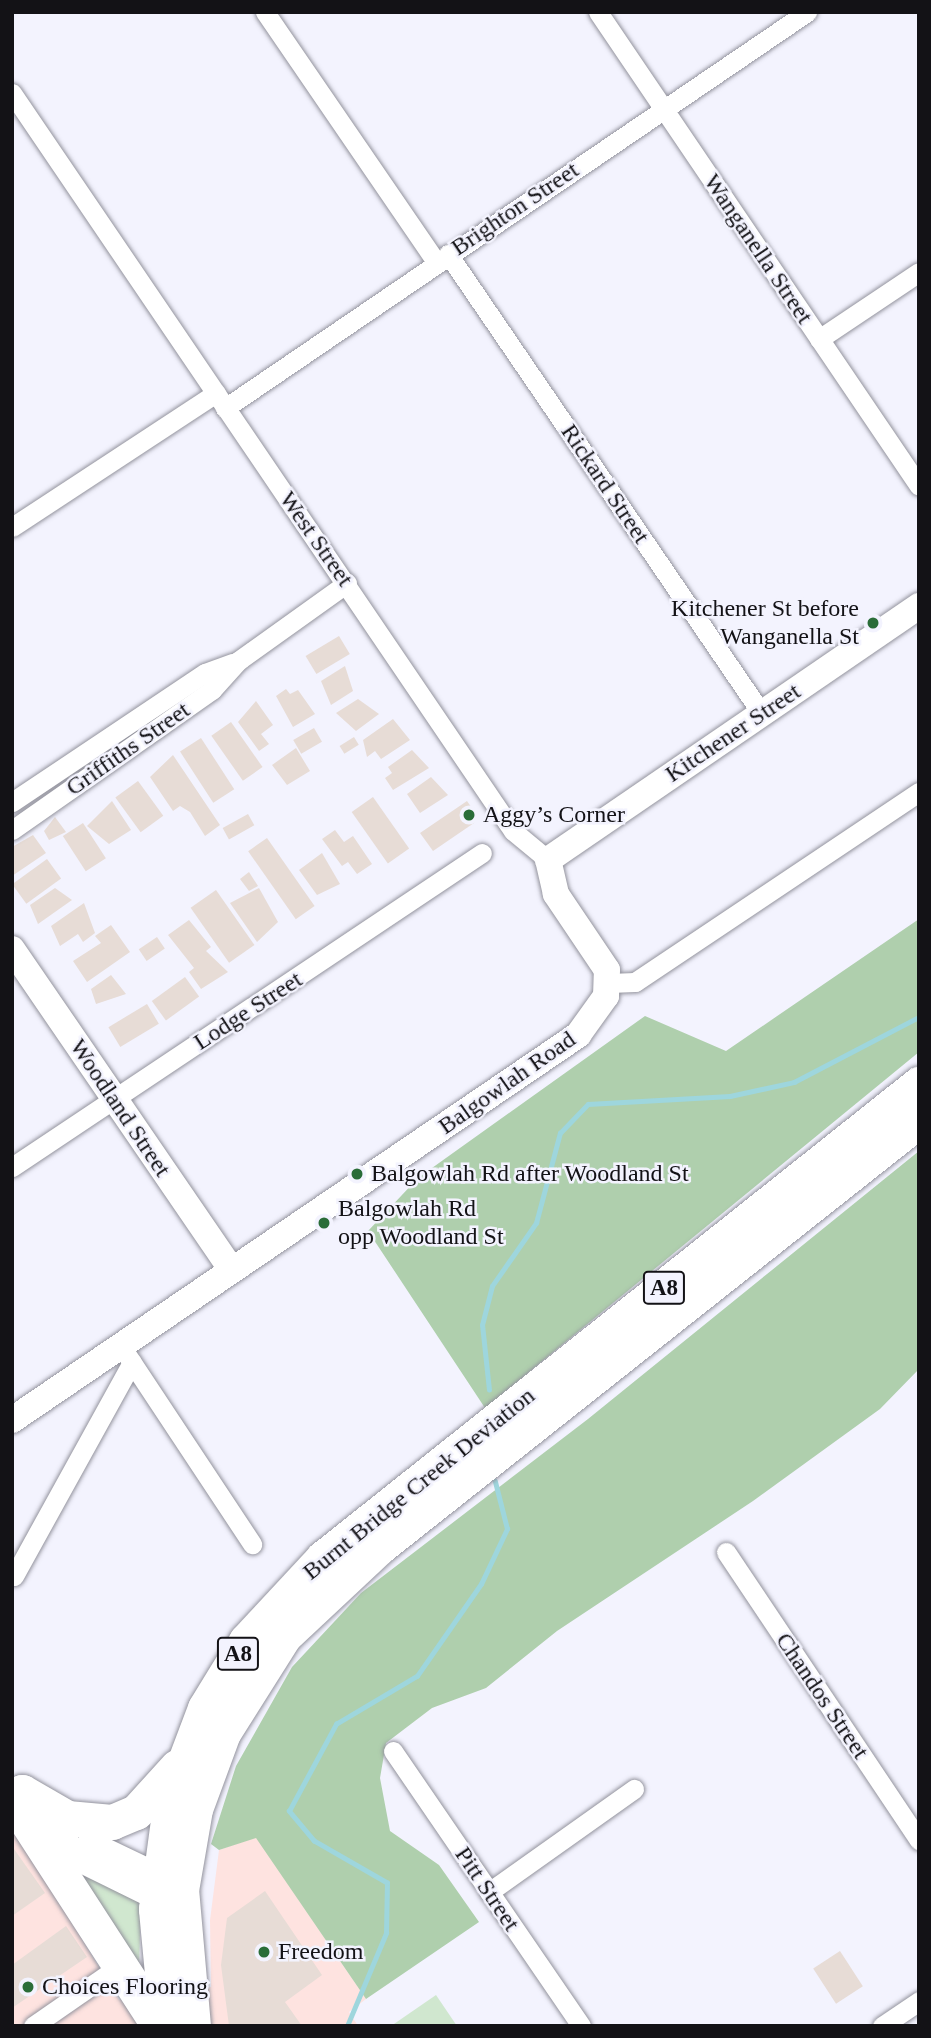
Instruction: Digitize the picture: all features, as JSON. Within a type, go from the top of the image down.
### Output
[{"type":"highway","name":"Burnt Bridge Creek Deviation","points":[[167,2026],[166,1888],[183,1760],[246,1641],[323,1558],[919,1084]]},
{"type":"highway","name":"Burnt Bridge Creek Deviation","points":[[166,1888],[223,1733],[284,1636],[314,1603],[919,1120]]},
{"type":"highway","points":[[17,1786],[67,1818],[112,1822],[136,1812],[183,1760]]},
{"type":"highway","points":[[17,1786],[22,1814],[159,2026]]},
{"type":"highway","name":"A8","points":[[166,1888],[193,2026]]},
{"type":"street","name":"Rickard Street","points":[[265,12],[442,258],[761,714]]},
{"type":"street","name":"Wanganella Street","points":[[598,12],[919,486]]},
{"type":"street","name":"Brighton Street","points":[[12,527],[220,400],[442,258],[807,12]]},
{"type":"street","name":"West Street","points":[[12,93],[513,831],[548,860]]},
{"type":"street","points":[[819,339],[919,272]]},
{"type":"street","name":"Griffiths Street","points":[[12,830],[212,690],[238,661],[347,583]]},
{"type":"street","name":"Kitchener Street","points":[[548,860],[919,606]]},
{"type":"street","name":"Griffiths Street","points":[[12,802],[205,673],[238,661]]},
{"type":"street","points":[[548,860],[556,894],[603,958],[609,983],[635,982],[919,792]]},
{"type":"street","name":"Lodge Street","points":[[12,1167],[482,853]]},
{"type":"street","name":"Woodland Street","points":[[12,949],[229,1266]]},
{"type":"street","name":"Balgowlah Road","points":[[12,1420],[127,1354],[229,1266],[271,1246],[578,1035],[596,1016],[609,983]]},
{"type":"street","points":[[14,1576],[127,1354],[253,1544]]},
{"type":"street","name":"Chandos Street","points":[[726,1552],[919,1840]]},
{"type":"street","name":"Pitt Street","points":[[393,1751],[581,2026]]},
{"type":"street","points":[[17,1786],[92,1845],[166,1888]]},
{"type":"street","points":[[489,1892],[634,1789]]},
{"type":"street","points":[[33,2026],[121,1965]]},
{"type":"street","points":[[883,2026],[919,2001]]},
{"type":"shaded area","points":[[12,1825],[119,2000],[211,1987],[210,1920],[219,1850],[256,1837],[366,1999],[349,2012],[358,2026],[12,2026]]},
{"type":"green space","points":[[919,919],[919,1052],[485,1408],[368,1231],[418,1178],[645,1016],[726,1051]]},
{"type":"green space","points":[[919,1151],[919,1369],[880,1409],[753,1501],[557,1631],[486,1688],[432,1708],[386,1743],[380,1778],[390,1831],[439,1865],[479,1922],[366,1999],[256,1838],[219,1850],[211,1844],[236,1766],[292,1667],[361,1593],[588,1419]]},
{"type":"green space","points":[[66,1856],[141,1900],[139,1969]]},
{"type":"green space","points":[[436,1995],[457,2026],[391,2026]]},
{"type":"building","points":[[339,636],[350,654],[316,674],[306,656]]},
{"type":"building","points":[[345,666],[353,691],[331,705],[321,681]]},
{"type":"building","points":[[286,689],[290,694],[298,690],[315,714],[293,727],[276,696]]},
{"type":"building","points":[[358,699],[379,714],[356,731],[336,713]]},
{"type":"building","points":[[256,701],[273,725],[261,734],[269,744],[259,751],[238,722]]},
{"type":"building","points":[[393,719],[410,740],[381,759],[375,751],[367,757],[363,740]]},
{"type":"building","points":[[231,722],[263,767],[243,781],[211,736]]},
{"type":"building","points":[[314,728],[322,742],[301,754],[293,740]]},
{"type":"building","points":[[354,737],[359,745],[344,754],[340,746]]},
{"type":"building","points":[[201,738],[234,789],[213,803],[180,752]]},
{"type":"building","points":[[296,748],[310,771],[287,785],[272,765]]},
{"type":"building","points":[[412,750],[429,768],[393,790],[385,778],[392,773],[388,767]]},
{"type":"building","points":[[173,755],[220,825],[205,836],[190,812],[180,806],[173,811],[150,777]]},
{"type":"building","points":[[431,777],[448,795],[420,813],[407,794]]},
{"type":"building","points":[[138,781],[163,816],[141,832],[115,797]]},
{"type":"building","points":[[373,797],[409,849],[388,864],[352,812]]},
{"type":"building","points":[[112,801],[131,830],[109,844],[87,826]]},
{"type":"building","points":[[467,801],[476,814],[474,823],[433,851],[420,833]]},
{"type":"building","points":[[248,814],[254,825],[229,839],[223,828]]},
{"type":"building","points":[[55,817],[66,832],[49,840],[44,831]]},
{"type":"building","points":[[83,823],[106,858],[86,871],[63,836]]},
{"type":"building","points":[[335,830],[344,842],[353,836],[372,864],[357,874],[348,862],[342,866],[322,839]]},
{"type":"building","points":[[33,835],[46,853],[12,876],[12,847]]},
{"type":"building","points":[[267,838],[315,906],[296,919],[248,851]]},
{"type":"building","points":[[322,853],[340,884],[317,895],[299,870]]},
{"type":"building","points":[[47,859],[61,878],[26,904],[12,884]]},
{"type":"building","points":[[249,872],[258,886],[249,891],[240,879]]},
{"type":"building","points":[[55,888],[72,900],[38,924],[30,905]]},
{"type":"building","points":[[259,888],[278,922],[257,942],[230,903]]},
{"type":"building","points":[[216,890],[254,945],[229,963],[191,908]]},
{"type":"building","points":[[84,903],[95,933],[83,942],[78,934],[60,946],[51,926]]},
{"type":"building","points":[[189,920],[211,947],[206,951],[228,972],[201,989],[189,972],[194,968],[168,935]]},
{"type":"building","points":[[111,925],[130,952],[87,982],[73,961],[101,943],[95,936]]},
{"type":"building","points":[[157,937],[165,949],[147,961],[139,949]]},
{"type":"building","points":[[111,975],[126,994],[96,1004],[91,989]]},
{"type":"building","points":[[185,977],[199,996],[166,1021],[152,1001]]},
{"type":"building","points":[[147,1004],[159,1024],[120,1047],[108,1027]]},
{"type":"building","points":[[12,1846],[45,1893],[12,1916]]},
{"type":"building","name":"Freedom","points":[[265,1891],[322,1975],[285,2002],[302,2026],[229,2026],[221,1965],[227,1918]]},
{"type":"building","name":"Choices Flooring","points":[[66,1926],[87,1957],[12,2008],[12,1965]]},
{"type":"building","points":[[840,1951],[863,1986],[836,2004],[813,1968]]},
{"type":"waterway","points":[[489,1390],[482,1325],[492,1286],[536,1223],[560,1133],[588,1104],[730,1096],[794,1082],[919,1017]]},
{"type":"waterway","points":[[347,2026],[386,1933],[387,1883],[314,1841],[289,1811],[336,1724],[417,1676],[481,1584],[507,1529],[495,1482]]},
{"type":"place","name":"Kitchener St before Wanganella St","points":[[873,623]]},
{"type":"place","name":"Aggy’s Corner","points":[[469,815]]},
{"type":"place","name":"Balgowlah Rd after Woodland St","points":[[357,1174]]},
{"type":"place","name":"Balgowlah Rd opp Woodland St","points":[[324,1223]]},
{"type":"place","name":"Freedom","points":[[264,1952]]},
{"type":"place","name":"Choices Flooring","points":[[28,1987]]}]
